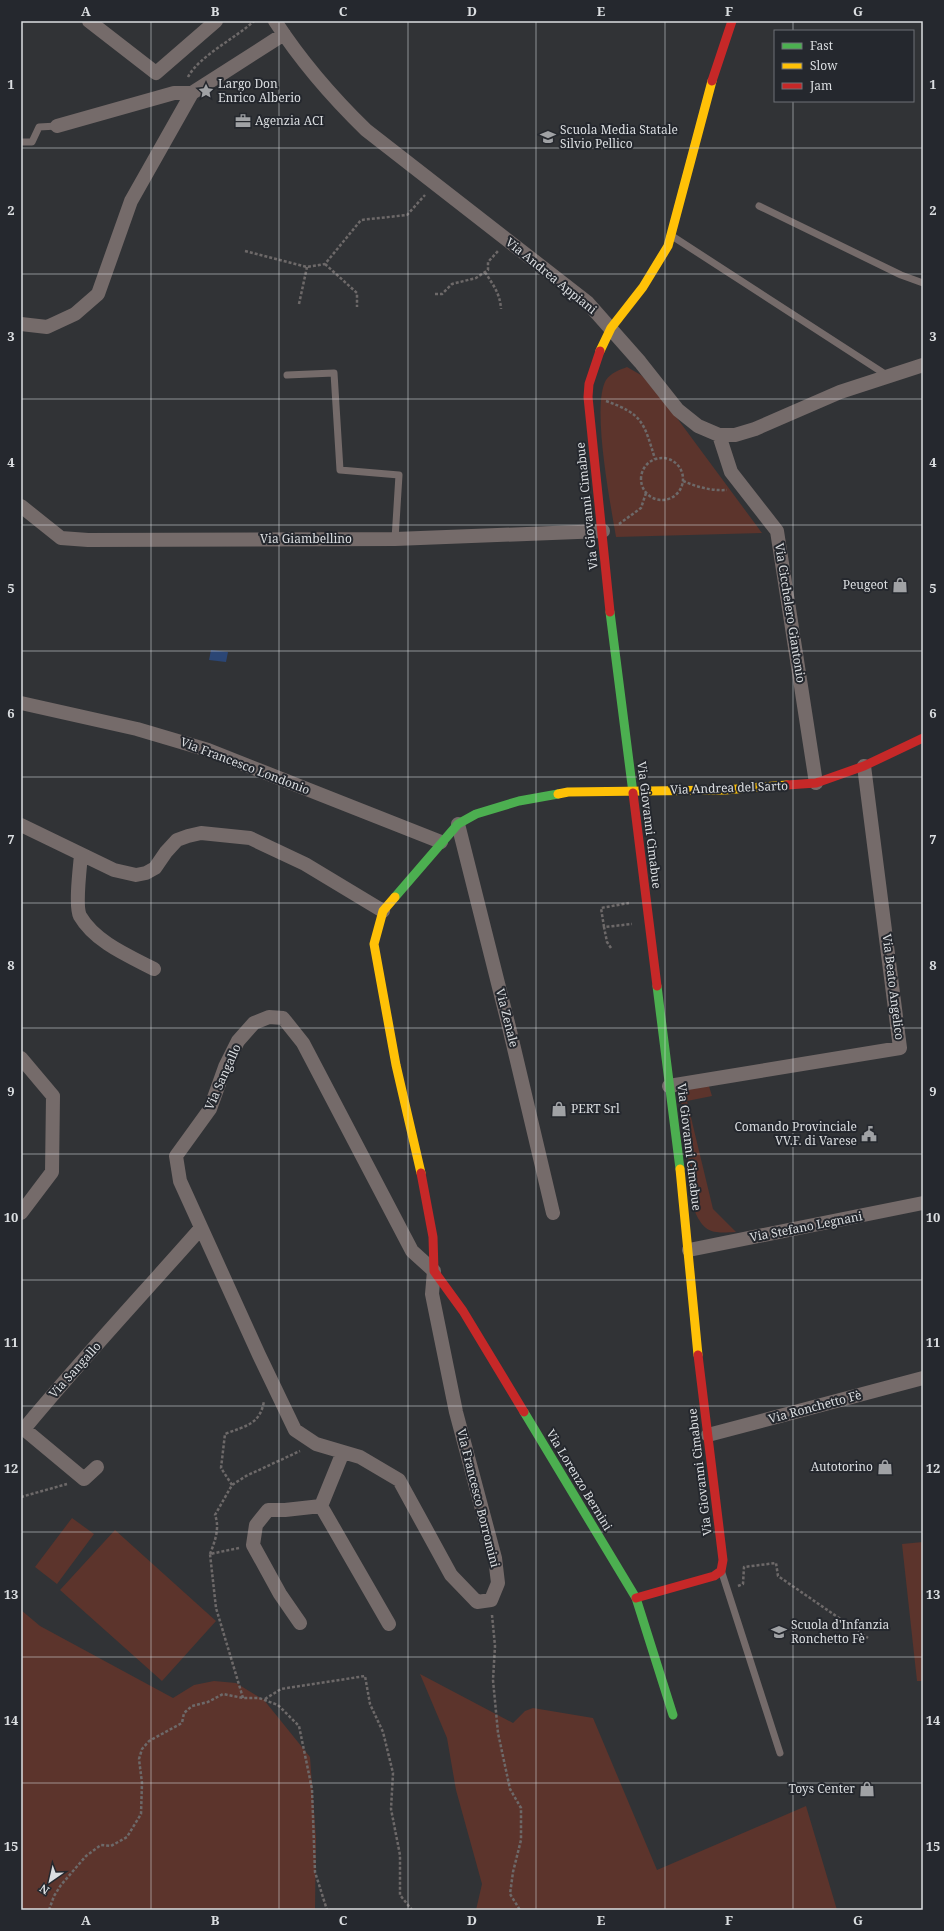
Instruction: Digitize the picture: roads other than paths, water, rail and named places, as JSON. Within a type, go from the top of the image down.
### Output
[{"type":"street","points":[[89,21],[156,73],[216,21]]},
{"type":"street","name":"Via Andrea Appiani","points":[[275,21],[334,98],[366,130],[587,302],[611,328],[678,410],[698,426],[719,435],[735,435],[755,429],[840,392],[923,365]]},
{"type":"street","name":"Via Giovanni Cimabue","points":[[721,1571],[723,1560],[697,1343],[689,1250],[633,791],[614,656],[603,531],[588,397],[589,384],[599,352],[611,328],[643,287],[668,246],[705,103],[732,21]]},
{"type":"street","points":[[57,126],[174,93],[189,87],[284,34]]},
{"type":"street","points":[[21,324],[47,327],[75,314],[98,294],[131,201],[189,87]]},
{"type":"street","name":"Via Cicchelero Giantonio","points":[[719,435],[731,472],[777,531],[816,783]]},
{"type":"street","name":"Via Giambellino","points":[[21,506],[61,538],[88,540],[395,539],[603,531]]},
{"type":"street","name":"Via Francesco Londonio","points":[[21,703],[137,729],[208,750],[441,842]]},
{"type":"street","name":"Via Andrea del Sarto","points":[[383,911],[458,824],[476,814],[519,801],[568,792],[725,790],[816,783],[864,766],[923,738]]},
{"type":"street","name":"Via Beato Angelico","points":[[669,1086],[900,1048],[864,766]]},
{"type":"street","name":"Via Zenale","points":[[458,824],[553,1213]]},
{"type":"street","points":[[21,825],[114,870],[136,875],[155,868],[166,852],[177,840],[188,836],[202,834],[250,838],[306,864],[383,911],[374,944],[396,1065],[433,1237],[434,1271]]},
{"type":"street","points":[[82,855],[78,879],[80,915],[95,932],[108,943],[154,969]]},
{"type":"street","name":"Via Sangallo","points":[[97,1467],[84,1479],[24,1429],[66,1378],[121,1320],[201,1228],[180,1181],[176,1156],[210,1109],[225,1067],[238,1041],[254,1023],[269,1017],[283,1018],[303,1043],[412,1251],[434,1271]]},
{"type":"street","points":[[21,1058],[53,1096],[52,1172],[21,1213]]},
{"type":"street","name":"Via Stefano Legnani","points":[[689,1250],[923,1203]]},
{"type":"street","points":[[201,1228],[295,1430],[314,1443],[343,1452],[321,1506]]},
{"type":"street","name":"Via Francesco Borromini","points":[[343,1452],[360,1457],[399,1480],[451,1575],[477,1602],[490,1600],[498,1583],[495,1558],[456,1412],[432,1294],[434,1271]]},
{"type":"street","name":"Via Lorenzo Bernini","points":[[434,1271],[463,1310],[636,1598],[673,1715]]},
{"type":"street","name":"Via Ronchetto Fè","points":[[708,1435],[923,1378]]},
{"type":"street","points":[[300,1623],[280,1594],[254,1545],[256,1525],[268,1510],[285,1510],[321,1506]]},
{"type":"street","points":[[321,1506],[388,1624]]},
{"type":"street","points":[[636,1598],[714,1576],[721,1571]]},
{"type":"lane","points":[[21,142],[32,142],[40,127],[57,126]]},
{"type":"lane","points":[[759,206],[901,275],[923,283]]},
{"type":"lane","points":[[670,235],[888,376]]},
{"type":"lane","points":[[287,375],[334,373],[340,470],[399,475],[395,539]]},
{"type":"lane","points":[[721,1571],[780,1753]]},
{"type":"water","points":[[211,650],[228,652],[226,662],[209,660]]},
{"type":"place","name":"Largo Don Enrico Alberio","points":[[206,91]]},
{"type":"place","name":"Agenzia ACI","points":[[243,121]]},
{"type":"place","name":"Scuola Media Statale Silvio Pellico","points":[[548,137]]},
{"type":"place","name":"Peugeot","points":[[900,585]]},
{"type":"place","name":"PERT Srl","points":[[559,1109]]},
{"type":"place","name":"Comando Provinciale VV.F. di Varese","points":[[869,1134]]},
{"type":"place","name":"Autotorino","points":[[885,1467]]},
{"type":"place","name":"Scuola d'Infanzia Ronchetto Fè","points":[[779,1632]]},
{"type":"place","name":"Toys Center","points":[[867,1789]]}]
